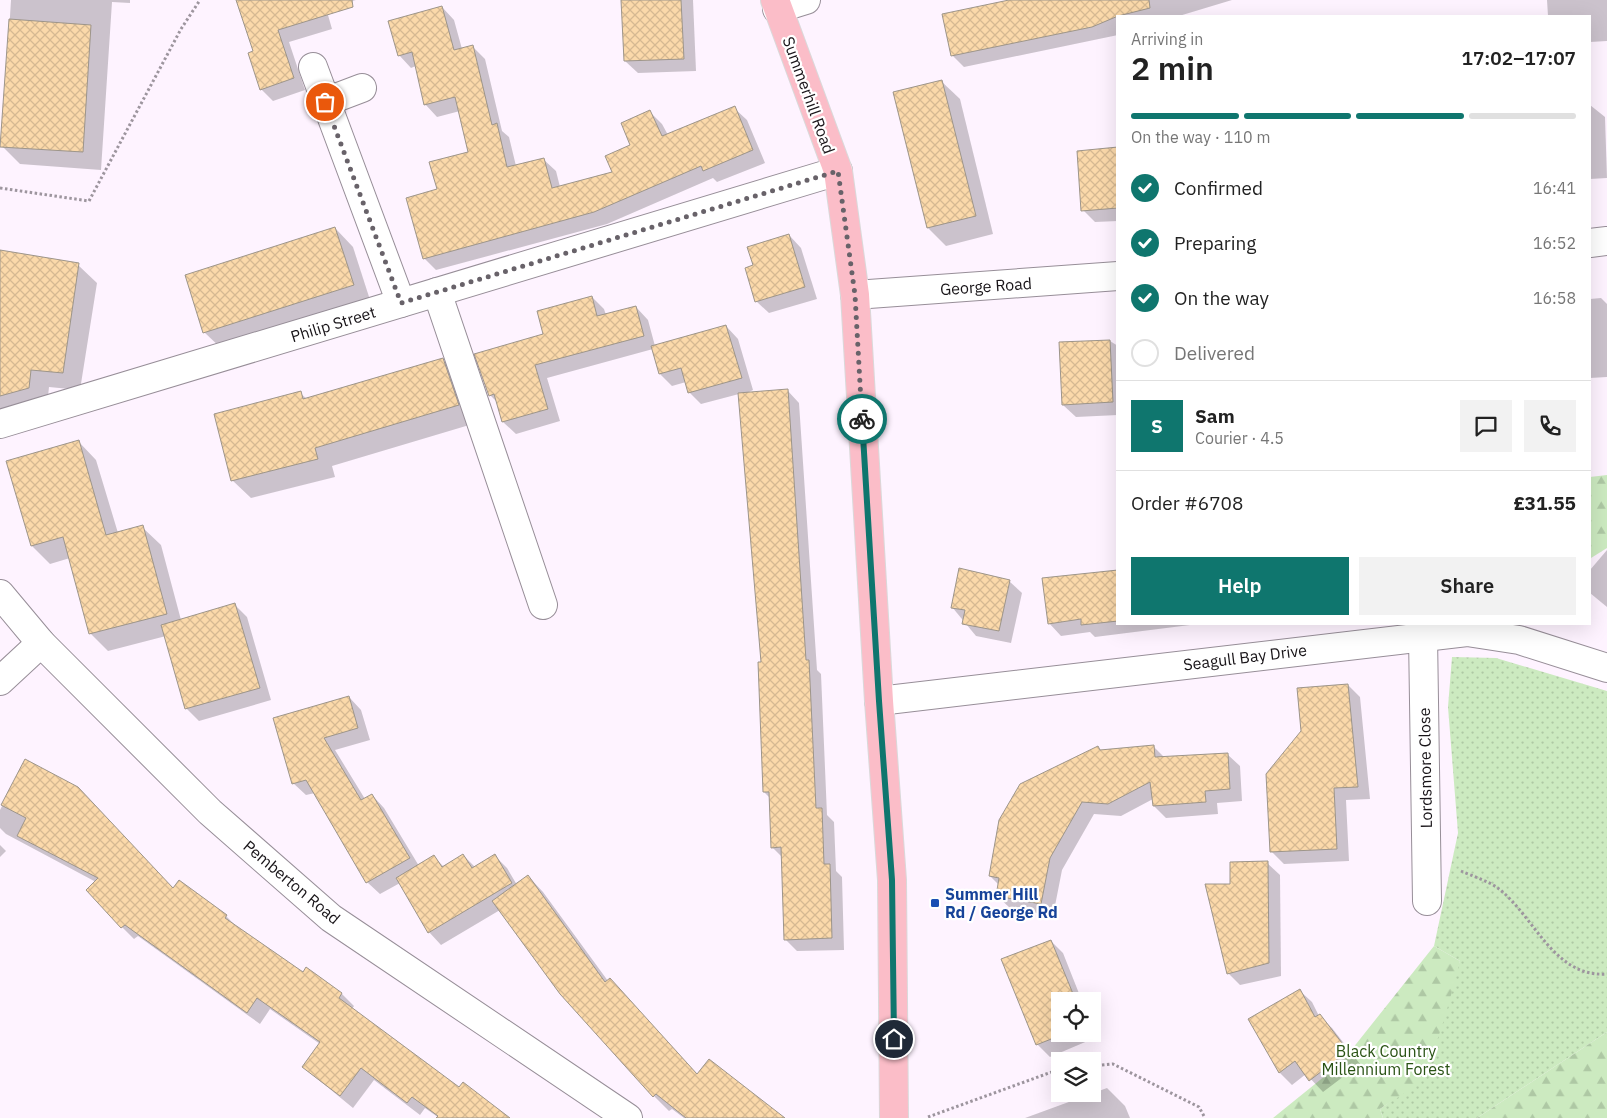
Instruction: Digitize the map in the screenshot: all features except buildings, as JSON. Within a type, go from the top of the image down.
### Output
[{"type":"main road","name":"Summerhill Road","points":[[776,5],[838,171],[855,295],[879,701],[892,880],[894,1118]]},
{"type":"street","points":[[776,5],[806,0]]},
{"type":"street","points":[[314,66],[325,102],[401,303]]},
{"type":"street","points":[[325,102],[362,88]]},
{"type":"street","name":"Philip Street","points":[[0,424],[838,171]]},
{"type":"street","points":[[1591,243],[1607,242]]},
{"type":"street","name":"George Road","points":[[855,295],[1116,276]]},
{"type":"street","points":[[437,292],[543,605]]},
{"type":"street","name":"Pemberton Road","points":[[0,594],[41,643],[210,812],[331,918],[628,1118]]},
{"type":"street","name":"Seagull Bay Drive","points":[[879,701],[1423,635],[1467,632],[1519,640],[1607,668]]},
{"type":"street","name":"Lordsmore Close","points":[[1423,635],[1427,901]]},
{"type":"street","points":[[0,681],[41,643]]},
{"type":"path","points":[[0,188],[89,201],[181,29],[200,0]]},
{"type":"path","points":[[1426,862],[1451,866],[1499,888],[1565,964],[1595,975],[1607,974]]},
{"type":"path","points":[[1101,1065],[1113,1064],[1199,1107],[1205,1118]]},
{"type":"path","points":[[925,1118],[1051,1072]]},
{"type":"green space","points":[[1607,475],[1607,548],[1591,558],[1591,477]]},
{"type":"green space","points":[[1452,657],[1496,658],[1607,691],[1607,1032],[1477,1118],[1383,1118],[1380,1109],[1412,1086],[1460,961],[1434,946],[1458,833],[1448,707]]},
{"type":"green space","name":"Black Country Millennium Forest","points":[[1434,946],[1460,961],[1442,1027],[1421,1076],[1412,1087],[1380,1109],[1383,1118],[1273,1118],[1341,1063]]},
{"type":"green space","name":"Black Country Millennium Forest","points":[[1607,1032],[1607,1118],[1477,1118]]},
{"type":"way so far","points":[[325,102],[401,303],[838,171],[855,295],[862,419]]},
{"type":"place","name":"Summer Hill Rd / George Rd","points":[[935,903]]},
{"type":"route","points":[[862,419],[892,880],[894,1039]]}]
